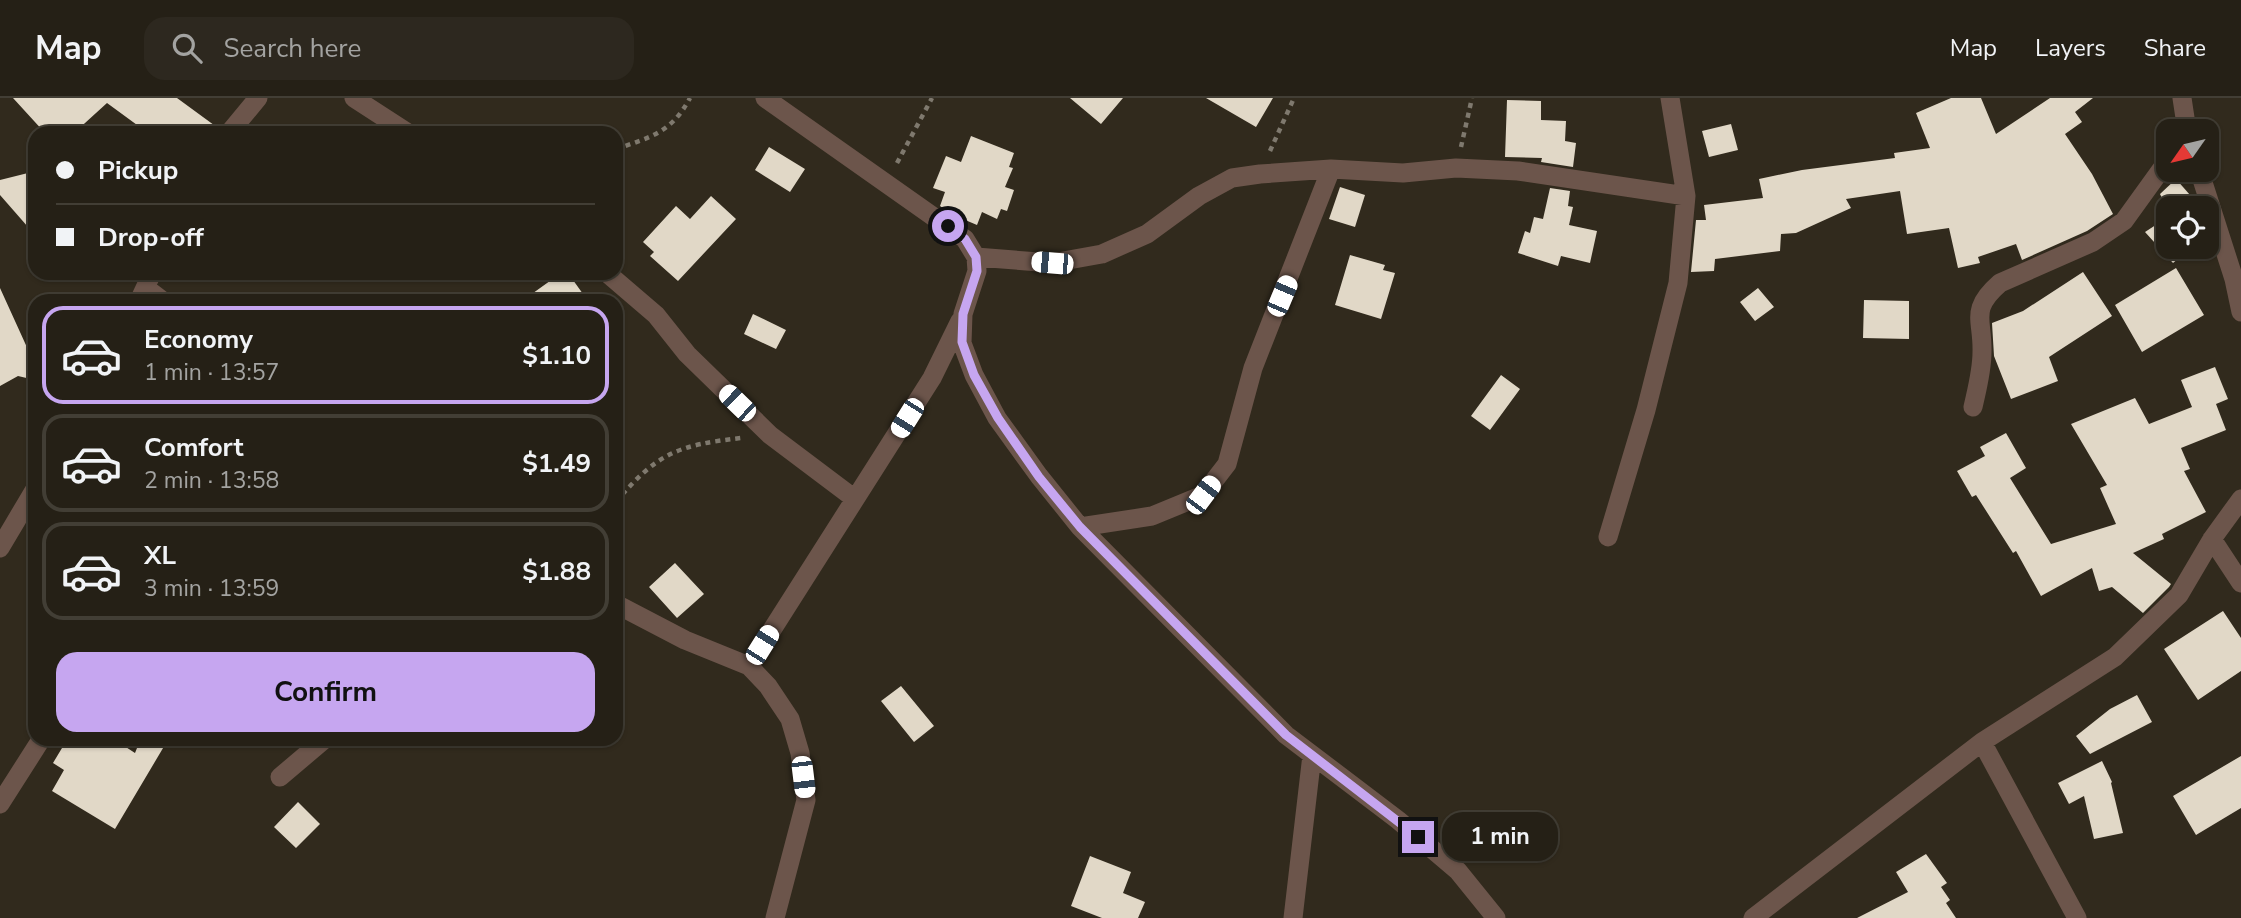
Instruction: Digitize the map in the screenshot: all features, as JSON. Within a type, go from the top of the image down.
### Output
[{"type":"street","points":[[235,126],[258,98]]},
{"type":"street","points":[[354,98],[397,126]]},
{"type":"street","points":[[749,666],[932,378],[963,314],[977,271],[976,257],[965,239],[765,98]]},
{"type":"street","points":[[1608,537],[1646,410],[1678,283],[1686,196],[1670,98]]},
{"type":"street","points":[[2182,98],[2185,119]]},
{"type":"street","points":[[976,257],[1052,263],[1102,254],[1147,234],[1199,196],[1232,178],[1260,174],[1331,169],[1403,173],[1456,168],[1518,171],[1686,196]]},
{"type":"street","points":[[1080,527],[1152,516],[1203,495],[1227,464],[1253,368],[1331,169]]},
{"type":"street","points":[[1973,407],[1983,352],[1980,308],[1989,293],[2000,283],[2093,242],[2124,221],[2156,177]]},
{"type":"street","points":[[2203,182],[2237,278],[2241,312]]},
{"type":"street","points":[[615,280],[656,315],[687,354],[770,435],[855,499]]},
{"type":"street","points":[[963,314],[962,342],[979,386],[1025,457],[1080,527],[1286,735],[1398,820],[1458,871],[1496,918]]},
{"type":"street","points":[[1753,918],[1982,742],[2115,657],[2179,595],[2212,539],[2241,499]]},
{"type":"street","points":[[0,548],[28,501]]},
{"type":"street","points":[[2212,539],[2241,583]]},
{"type":"street","points":[[623,608],[685,640],[749,666],[768,686],[790,719],[800,754],[806,800],[775,918]]},
{"type":"street","points":[[1982,742],[2077,918]]},
{"type":"street","points":[[0,804],[37,746]]},
{"type":"street","points":[[280,777],[317,746]]},
{"type":"street","points":[[1293,918],[1312,755]]},
{"type":"path","points":[[623,147],[666,128],[680,117],[690,98]]},
{"type":"path","points":[[886,183],[932,98]]},
{"type":"path","points":[[1260,174],[1294,98]]},
{"type":"path","points":[[1456,168],[1472,98]]},
{"type":"path","points":[[623,494],[638,476],[659,460],[687,446],[770,435]]},
{"type":"building","points":[[13,98],[177,98],[215,126],[138,126],[107,103],[82,126],[39,126]]},
{"type":"building","points":[[1070,98],[1123,98],[1101,124]]},
{"type":"building","points":[[1206,98],[1273,98],[1256,127]]},
{"type":"building","points":[[1951,98],[1981,98],[1996,134],[2050,98],[2093,98],[2075,112],[2082,122],[2065,134],[2092,174],[2113,214],[2087,231],[2022,260],[2016,244],[1978,257],[1980,263],[1958,268],[1949,228],[1907,234],[1900,191],[1846,199],[1851,208],[1796,233],[1781,234],[1780,251],[1715,259],[1714,271],[1691,272],[1696,220],[1706,220],[1704,205],[1763,198],[1759,179],[1802,170],[1895,158],[1894,153],[1930,148],[1916,113]]},
{"type":"building","points":[[1507,100],[1541,101],[1541,120],[1566,121],[1565,141],[1576,143],[1573,167],[1541,162],[1542,158],[1505,157]]},
{"type":"building","points":[[1731,124],[1738,150],[1709,157],[1702,131]]},
{"type":"building","points":[[971,136],[1014,153],[1009,167],[1013,168],[1005,187],[1014,190],[1007,211],[1001,209],[997,219],[982,212],[977,225],[940,206],[945,192],[933,188],[946,156],[961,162]]},
{"type":"building","points":[[769,147],[805,169],[790,192],[755,170]]},
{"type":"building","points":[[28,173],[28,227],[0,195],[0,180]]},
{"type":"building","points":[[2173,182],[2179,182],[2190,195],[2161,196]]},
{"type":"building","points":[[1340,187],[1365,195],[1355,227],[1329,219]]},
{"type":"building","points":[[1550,188],[1570,191],[1568,206],[1573,207],[1569,225],[1597,231],[1590,263],[1561,256],[1558,266],[1518,253],[1525,231],[1530,233],[1534,217],[1543,219]]},
{"type":"building","points":[[711,196],[736,219],[678,281],[650,256],[654,252],[643,242],[676,206],[690,219]]},
{"type":"building","points":[[2156,225],[2156,244],[2145,232]]},
{"type":"building","points":[[1350,255],[1385,265],[1383,270],[1395,273],[1381,319],[1335,305]]},
{"type":"building","points":[[2176,268],[2204,315],[2142,352],[2115,305]]},
{"type":"building","points":[[2083,272],[2112,316],[2049,357],[2058,381],[2011,399],[1994,356],[1992,323],[2023,311]]},
{"type":"building","points":[[551,280],[573,280],[583,294],[532,294]]},
{"type":"building","points":[[0,288],[28,350],[28,378],[18,376],[0,386]]},
{"type":"building","points":[[1758,288],[1774,307],[1755,321],[1740,302]]},
{"type":"building","points":[[1864,300],[1909,301],[1909,339],[1863,338]]},
{"type":"building","points":[[753,314],[786,330],[776,349],[744,334]]},
{"type":"building","points":[[2215,367],[2228,399],[2216,404],[2226,430],[2181,448],[2190,469],[2184,471],[2206,512],[2162,534],[2164,539],[2133,553],[2171,584],[2169,587],[2143,613],[2112,587],[2099,591],[2092,568],[2041,596],[2016,551],[2013,553],[1976,495],[1972,497],[1957,471],[1985,456],[1980,447],[2006,433],[2026,468],[2010,478],[2051,544],[2116,524],[2100,488],[2107,485],[2071,424],[2135,398],[2149,424],[2192,407],[2181,380]]},
{"type":"building","points":[[1501,375],[1520,389],[1490,430],[1471,416]]},
{"type":"building","points":[[675,563],[704,594],[677,618],[649,587]]},
{"type":"building","points":[[2223,611],[2241,638],[2241,671],[2198,700],[2164,649]]},
{"type":"building","points":[[901,686],[934,726],[914,742],[881,701]]},
{"type":"building","points":[[2137,695],[2152,722],[2090,754],[2076,736],[2110,709]]},
{"type":"building","points":[[63,746],[124,746],[135,753],[138,746],[164,746],[115,829],[52,791],[64,770],[53,763]]},
{"type":"building","points":[[2241,756],[2241,808],[2196,835],[2173,796]]},
{"type":"building","points":[[2102,761],[2112,782],[2123,833],[2094,839],[2084,796],[2069,804],[2058,783]]},
{"type":"building","points":[[298,802],[320,824],[296,848],[274,827]]},
{"type":"building","points":[[1926,854],[1947,883],[1941,887],[1950,900],[1946,903],[1956,918],[1857,918],[1908,892],[1896,872]]},
{"type":"building","points":[[1090,856],[1131,872],[1123,893],[1145,902],[1138,918],[1102,918],[1071,906]]},
{"type":"route","points":[[948,226],[965,239],[976,257],[977,271],[963,314],[962,342],[974,375],[998,418],[1039,477],[1080,527],[1286,735],[1418,837]]}]
